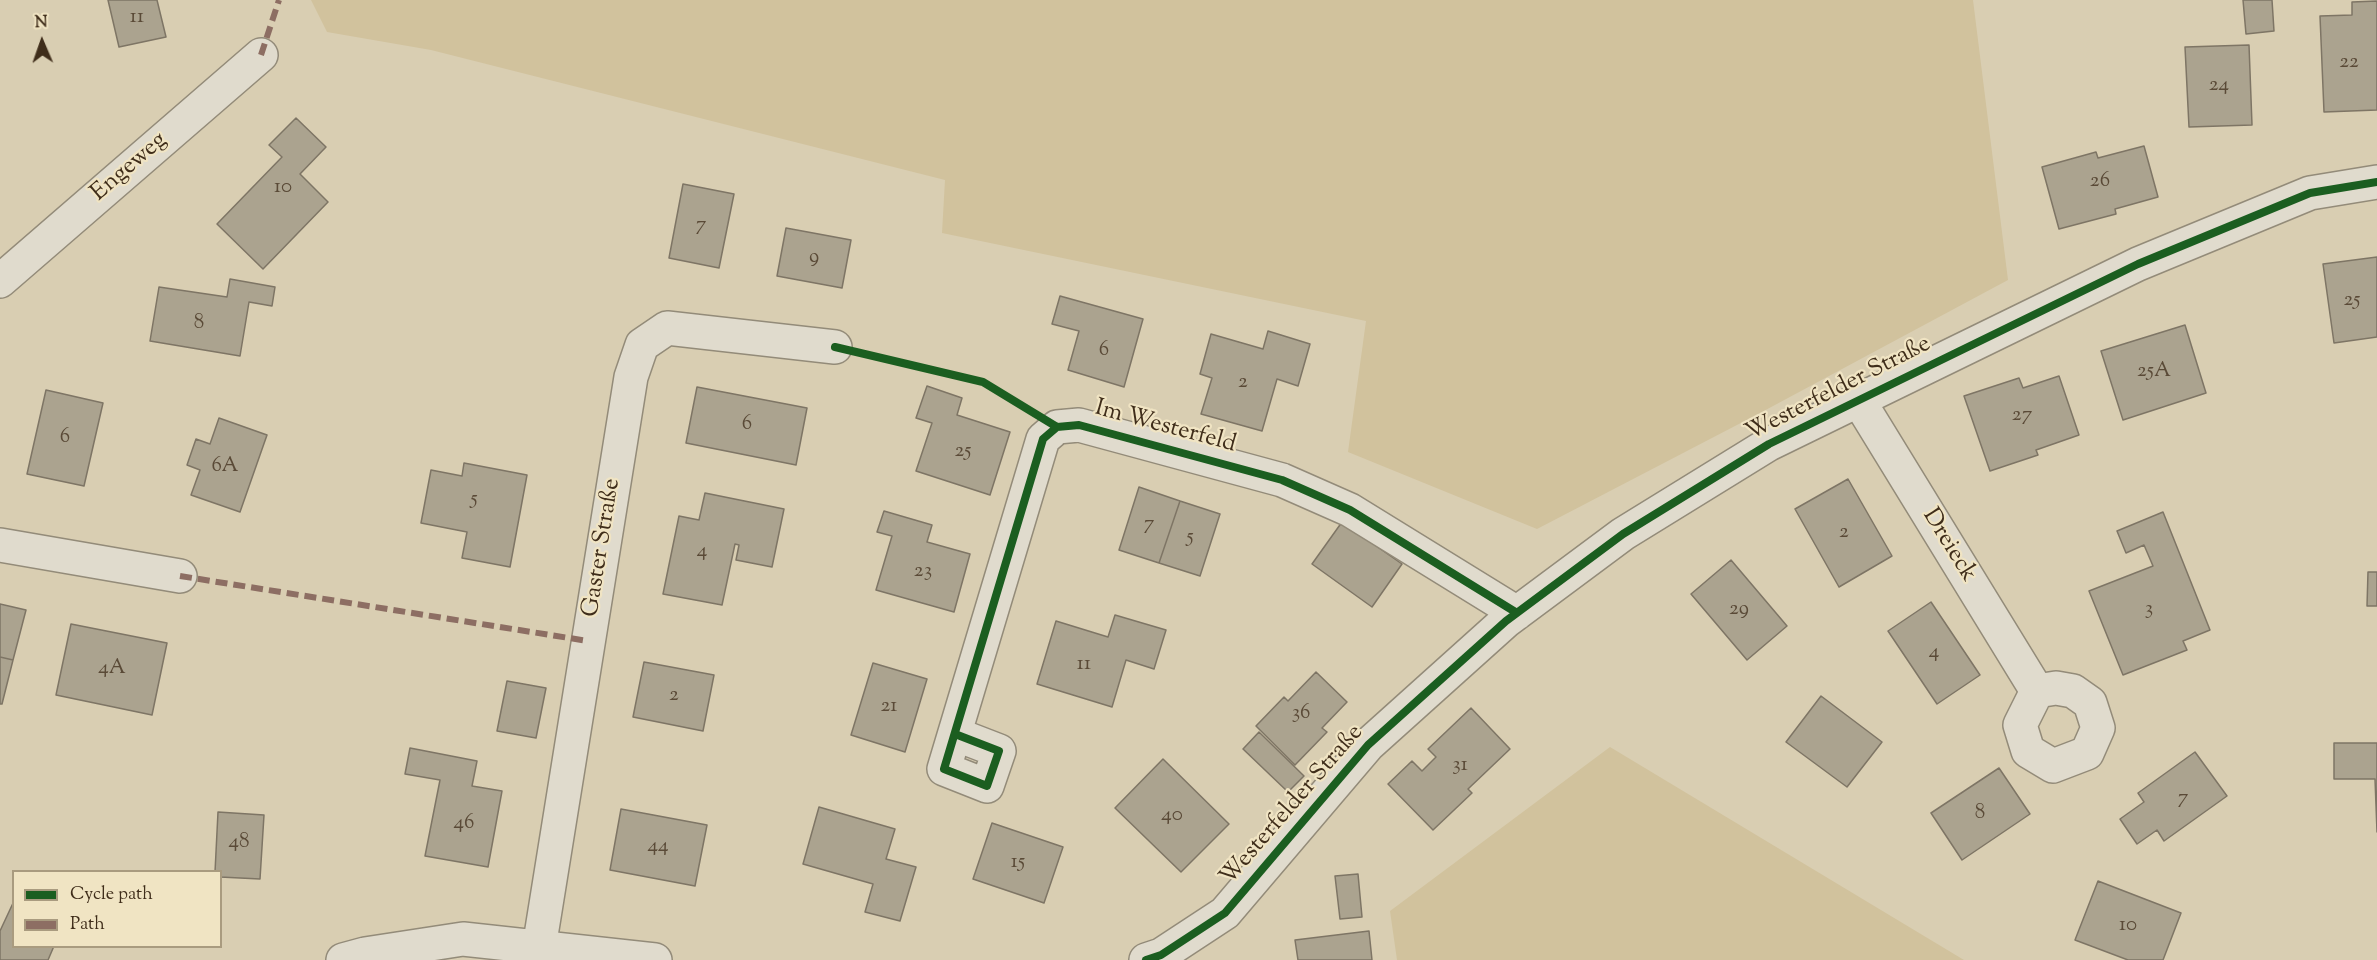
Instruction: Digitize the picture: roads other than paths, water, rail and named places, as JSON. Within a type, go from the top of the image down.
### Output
[{"type":"street","name":"Engeweg","points":[[0,281],[5,274],[261,56]]},
{"type":"street","name":"Westerfelder Straße","points":[[1146,960],[1161,955],[1226,913],[1368,745],[1517,613],[1623,534],[1769,444],[2138,264],[2310,193],[2377,182]]},
{"type":"street","name":"Gaster Straße","points":[[539,948],[631,377],[642,345],[667,328],[835,347]]},
{"type":"street","name":"Dreieck","points":[[1859,401],[2037,691]]},
{"type":"street","name":"Im Westerfeld","points":[[955,734],[1043,439],[1057,427],[1079,425],[1282,480],[1350,510],[1517,613]]},
{"type":"street","points":[[0,545],[180,576]]},
{"type":"street","points":[[343,960],[365,954],[463,939],[655,960]]}]
